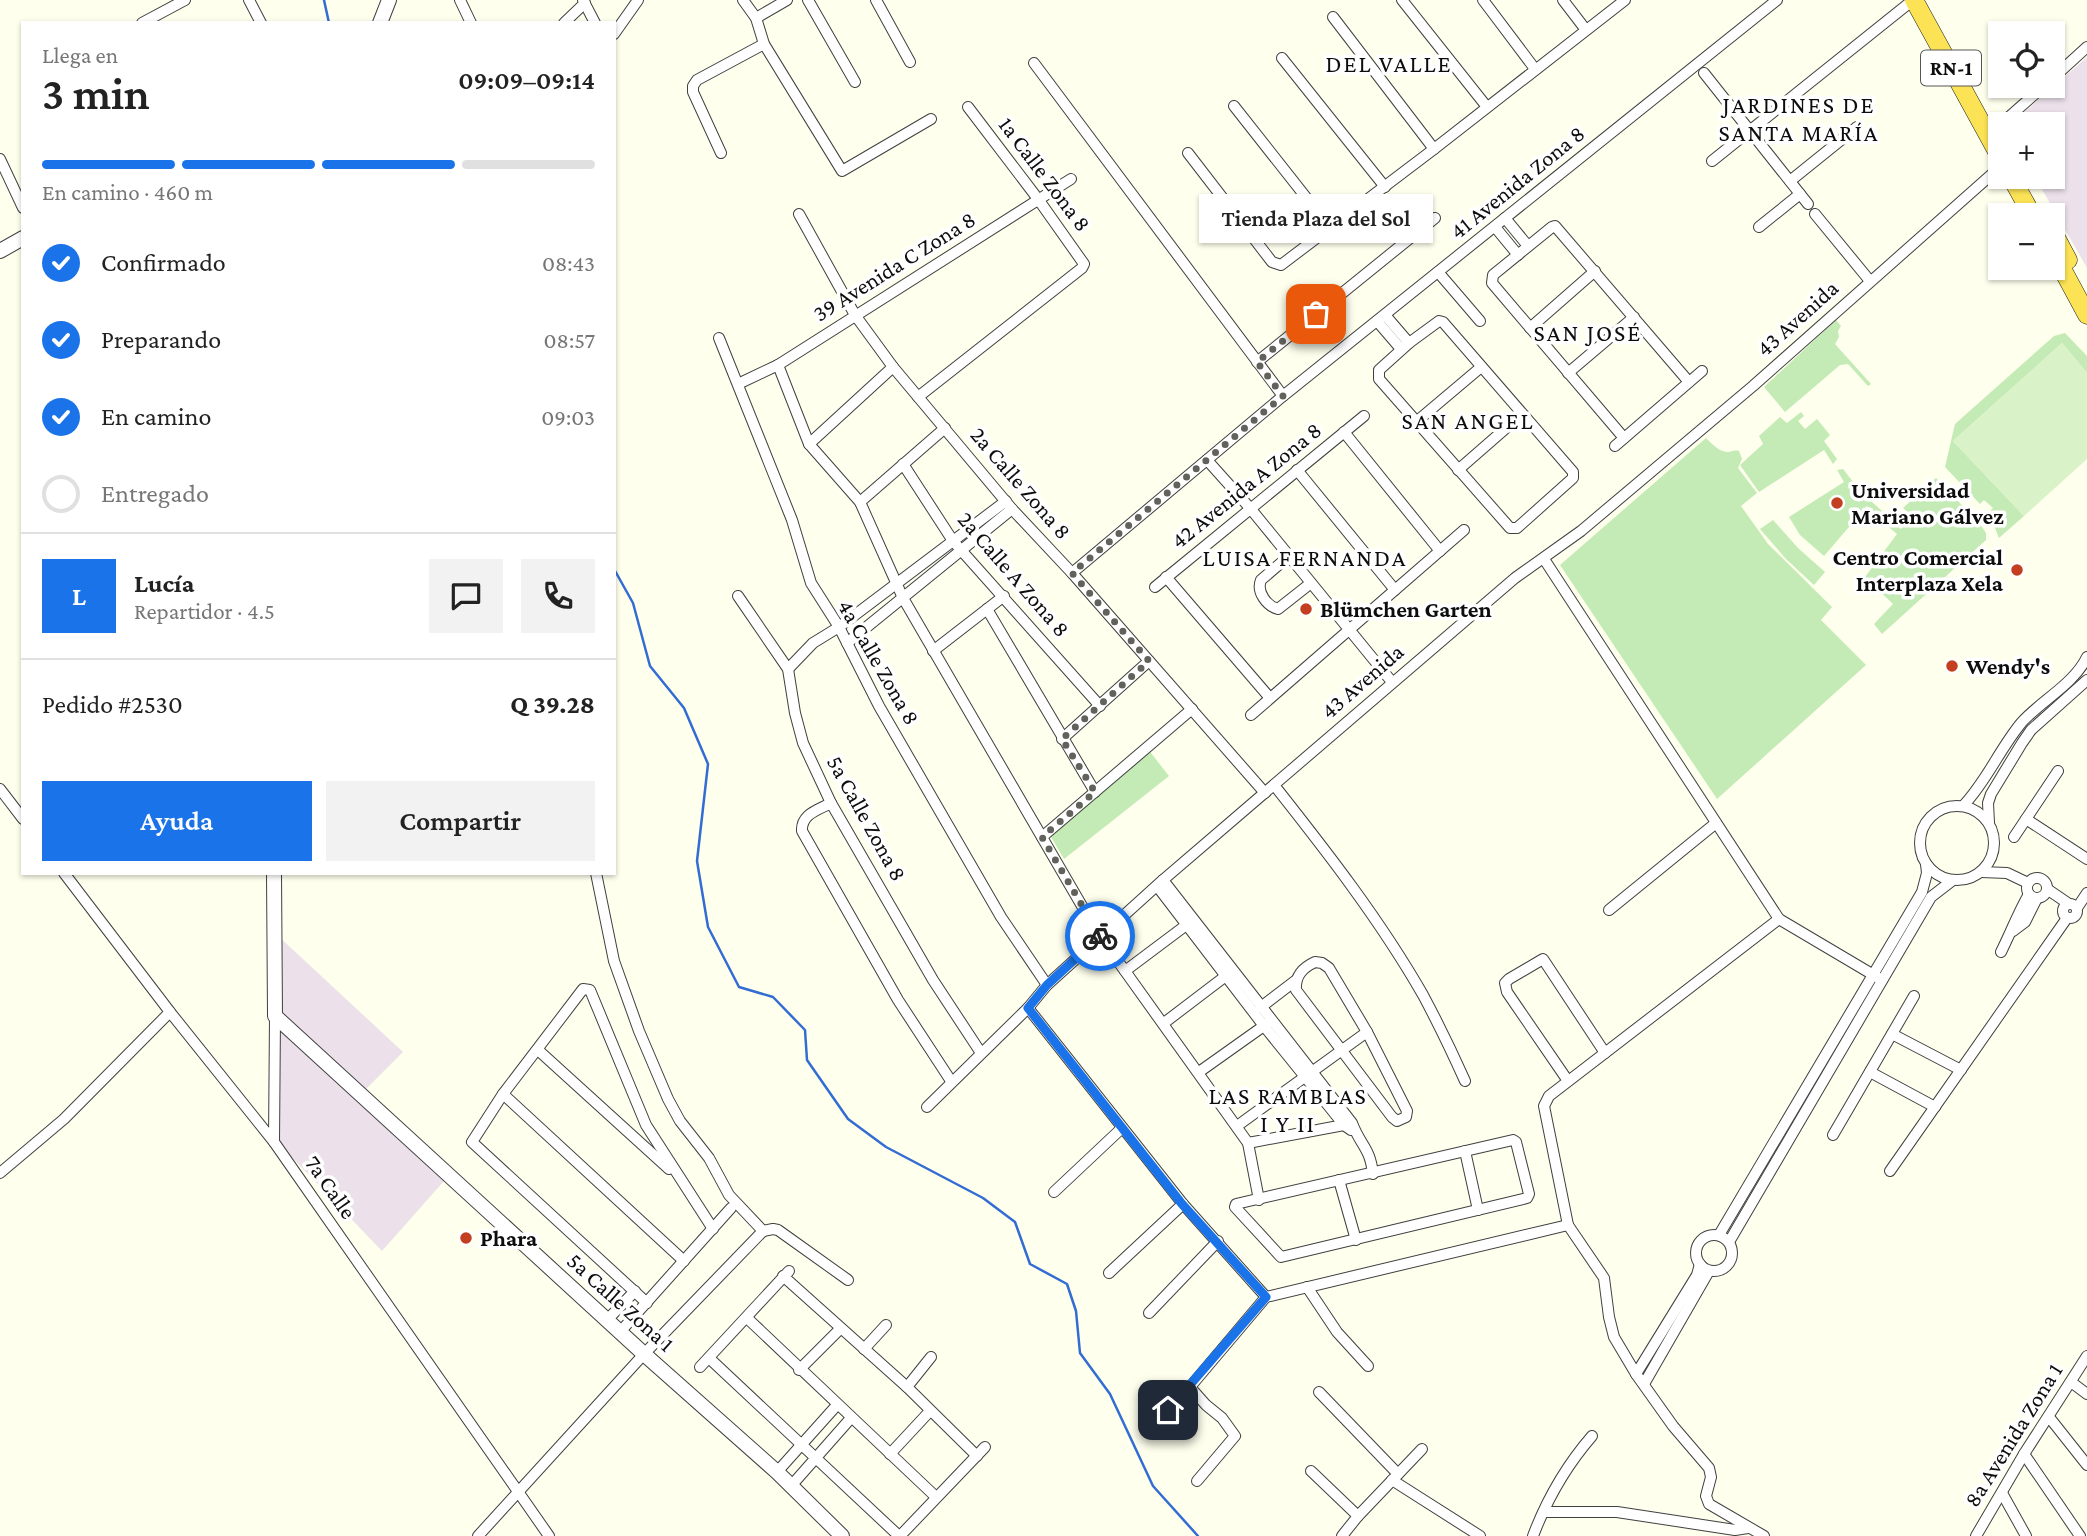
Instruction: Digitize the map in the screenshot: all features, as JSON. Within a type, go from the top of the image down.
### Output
[{"type":"highway","name":"RN-1","points":[[1914,0],[1988,135]]},
{"type":"highway","name":"RN-1","points":[[1926,0],[1991,112]]},
{"type":"highway","points":[[2065,254],[2087,294]]},
{"type":"highway","points":[[2065,274],[2087,315]]},
{"type":"street","points":[[146,21],[185,0]]},
{"type":"street","points":[[249,0],[260,21]]},
{"type":"street","points":[[381,21],[389,0]]},
{"type":"street","points":[[460,0],[470,21]]},
{"type":"street","points":[[616,31],[638,0]]},
{"type":"street","points":[[743,0],[756,18],[764,44],[842,171],[930,119]]},
{"type":"street","points":[[756,18],[787,0]]},
{"type":"street","points":[[808,0],[855,82]]},
{"type":"street","points":[[876,0],[911,62]]},
{"type":"street","points":[[1402,0],[1487,107]]},
{"type":"street","points":[[1483,0],[1535,69]]},
{"type":"street","points":[[1563,0],[1586,30]]},
{"type":"street","points":[[1188,153],[1276,265],[1284,264],[1625,0]]},
{"type":"street","name":"41 Avenida Zona 8","points":[[1072,573],[1283,396],[1777,0]]},
{"type":"street","points":[[1712,161],[1914,0]]},
{"type":"street","points":[[566,21],[584,1],[595,21]]},
{"type":"street","points":[[1333,17],[1434,149]]},
{"type":"street","points":[[721,153],[693,92],[693,86],[697,80],[764,44]]},
{"type":"street","points":[[2065,67],[2087,47]]},
{"type":"street","points":[[1282,58],[1385,187]]},
{"type":"street","points":[[1034,62],[1283,396]]},
{"type":"street","points":[[1704,73],[1808,204]]},
{"type":"street","points":[[2017,112],[2031,98]]},
{"type":"street","points":[[1234,106],[1331,229]]},
{"type":"street","name":"1a Calle Zona 8","points":[[918,397],[1082,268],[1083,260],[968,107]]},
{"type":"street","points":[[1790,181],[1857,127]]},
{"type":"street","points":[[0,159],[21,204]]},
{"type":"street","name":"43 Avenida","points":[[927,1107],[951,1080],[1028,1008],[1047,985],[1160,883],[1515,578],[1581,531],[1753,386],[1988,178]]},
{"type":"street","name":"39 Avenida C Zona 8","points":[[738,384],[778,365],[1071,179]]},
{"type":"street","points":[[1759,226],[1800,194]]},
{"type":"street","name":"2a Calle Zona 8","points":[[799,214],[855,315],[893,367],[1009,505],[1192,709],[1269,789],[1343,875],[1422,994],[1465,1082]]},
{"type":"street","points":[[1815,214],[1870,281]]},
{"type":"street","points":[[1257,362],[1435,218]]},
{"type":"street","points":[[1505,218],[1528,246]]},
{"type":"street","points":[[1689,382],[1555,226],[1491,279],[1568,373],[1619,442],[1702,371]]},
{"type":"street","points":[[1494,227],[1518,255]]},
{"type":"street","points":[[0,251],[21,239]]},
{"type":"street","points":[[1530,328],[1595,271]]},
{"type":"street","points":[[1438,272],[1480,321]]},
{"type":"street","points":[[1568,373],[1634,317]]},
{"type":"street","points":[[1381,318],[1405,346]]},
{"type":"street","points":[[1436,322],[1443,322],[1480,368],[1574,475],[1517,528],[1510,528],[1379,379],[1378,374],[1405,346],[1436,322]]},
{"type":"street","name":"4a Calle Zona 8","points":[[719,338],[792,520],[811,583],[1001,917],[1047,985]]},
{"type":"street","points":[[778,365],[809,444],[860,502],[903,598],[1100,937]]},
{"type":"street","points":[[809,444],[893,367]]},
{"type":"street","points":[[1416,422],[1480,368]]},
{"type":"street","points":[[1458,470],[1521,415]]},
{"type":"street","name":"42 Avenida A Zona 8","points":[[1155,587],[1364,416]]},
{"type":"street","points":[[860,502],[945,428]]},
{"type":"street","points":[[1344,432],[1440,551]]},
{"type":"street","points":[[1207,460],[1250,508],[1392,682]]},
{"type":"street","name":"2a Calle A Zona 8","points":[[904,464],[953,541],[1100,706]]},
{"type":"street","points":[[1297,470],[1395,590]]},
{"type":"street","points":[[788,669],[813,643],[953,541],[1009,505]]},
{"type":"street","points":[[847,643],[963,551],[1009,505]]},
{"type":"street","points":[[1251,715],[1464,530]]},
{"type":"street","points":[[1289,556],[1261,580],[1260,593],[1273,608],[1278,609],[1311,583]]},
{"type":"street","points":[[1544,559],[1779,919],[1878,978]]},
{"type":"street","points":[[1166,577],[1270,698]]},
{"type":"street","name":"5a Calle Zona 8","points":[[738,596],[788,669],[803,743],[831,803],[933,980],[981,1053]]},
{"type":"street","points":[[933,651],[1004,596]]},
{"type":"street","points":[[987,609],[1095,792]]},
{"type":"street","points":[[1963,806],[1975,794],[2022,722],[2077,672],[2087,657]]},
{"type":"street","points":[[1062,739],[1149,661]]},
{"type":"street","points":[[1926,864],[1933,872],[1953,880],[1968,879],[1981,872],[1994,850],[1994,836],[1989,823],[1988,803],[1991,794],[2031,730],[2087,680]]},
{"type":"street","points":[[1042,837],[1192,709]]},
{"type":"street","points":[[2014,837],[2058,771]]},
{"type":"street","points":[[0,789],[21,816]]},
{"type":"street","points":[[831,803],[808,815],[802,822],[802,831],[898,1000],[951,1080]]},
{"type":"street","points":[[1729,1242],[1878,978],[1922,892],[1926,883],[1926,864],[1920,836],[1926,823],[1936,812],[1963,806],[1978,812],[1989,823]]},
{"type":"street","points":[[2025,820],[2087,859]]},
{"type":"street","points":[[1609,910],[1716,823]]},
{"type":"street","points":[[1994,850],[2007,873],[2069,910]]},
{"type":"street","points":[[1981,872],[2007,873]]},
{"type":"street","name":"7a Calle","points":[[66,875],[274,1142],[549,1536]]},
{"type":"street","points":[[274,875],[274,1142]]},
{"type":"street","points":[[596,875],[614,961],[639,1031],[668,1099],[680,1121],[709,1158],[729,1195],[763,1231]]},
{"type":"street","points":[[1719,1235],[1931,897],[1953,880]]},
{"type":"street","points":[[1160,883],[1308,1074],[1352,1123],[1349,1127]]},
{"type":"street","points":[[2001,952],[2013,931],[2025,922],[2037,892]]},
{"type":"street","points":[[1890,1171],[2069,910],[2087,894]]},
{"type":"street","points":[[1764,1536],[1709,1504],[1706,1496],[1711,1478],[1709,1468],[1673,1426],[1636,1374],[1614,1337],[1604,1278],[1568,1225],[1544,1106],[1547,1098],[1568,1081],[1779,919]]},
{"type":"street","points":[[1125,971],[1191,922]]},
{"type":"street","points":[[1115,957],[1248,1143],[1259,1200]]},
{"type":"street","points":[[1568,1081],[1507,992],[1505,983],[1509,979],[1543,959],[1605,1052]]},
{"type":"street","points":[[1261,1007],[1295,981],[1307,966],[1322,962],[1329,968],[1367,1032],[1407,1111],[1406,1117],[1397,1121],[1392,1117],[1296,990],[1295,981]]},
{"type":"street","points":[[1229,973],[1261,1007],[1268,1023]]},
{"type":"street","points":[[1164,1023],[1229,973]]},
{"type":"street","points":[[648,1303],[472,1142],[503,1094],[583,989],[590,990],[646,1125],[713,1228]]},
{"type":"street","points":[[1833,1135],[1914,996]]},
{"type":"street","points":[[1028,1008],[1182,1204],[1266,1297]]},
{"type":"street","points":[[0,1173],[64,1119],[170,1012]]},
{"type":"street","name":"5a Calle Zona 1","points":[[275,1016],[607,1321],[777,1472],[842,1536]]},
{"type":"street","points":[[1199,1073],[1268,1023]]},
{"type":"street","points":[[1237,1126],[1367,1032]]},
{"type":"street","points":[[1892,1034],[1961,1070]]},
{"type":"street","points":[[538,1050],[678,1177]]},
{"type":"street","points":[[1870,1072],[1935,1107]]},
{"type":"street","points":[[503,1094],[684,1261]]},
{"type":"street","points":[[1248,1143],[1349,1127]]},
{"type":"street","points":[[1349,1127],[1366,1146],[1373,1174]]},
{"type":"street","points":[[1054,1192],[1122,1128]]},
{"type":"street","points":[[1513,1140],[1516,1142],[1529,1194],[1527,1198],[1281,1257],[1235,1207],[1236,1204],[1465,1151],[1513,1140]]},
{"type":"street","points":[[1465,1151],[1478,1210]]},
{"type":"street","points":[[1339,1181],[1356,1240]]},
{"type":"street","points":[[1109,1273],[1182,1204]]},
{"type":"street","points":[[620,1332],[731,1208]]},
{"type":"street","points":[[1168,1410],[1266,1297],[1568,1225]]},
{"type":"street","points":[[478,1536],[516,1491],[644,1354],[763,1231],[778,1230],[848,1280]]},
{"type":"street","points":[[1636,1374],[1697,1275],[1705,1268],[1722,1270],[1731,1261],[1732,1248],[1729,1242],[1719,1235],[1706,1237],[1697,1246],[1696,1252],[1705,1268]]},
{"type":"street","points":[[1149,1313],[1218,1241]]},
{"type":"street","points":[[1644,1384],[1705,1268]]},
{"type":"street","points":[[700,1367],[786,1273],[840,1329],[906,1387],[977,1456]]},
{"type":"street","points":[[1307,1287],[1337,1332],[1368,1366]]},
{"type":"street","points":[[607,1321],[635,1291]]},
{"type":"street","points":[[625,1302],[637,1314]]},
{"type":"street","points":[[747,1318],[936,1497]]},
{"type":"street","points":[[864,1349],[886,1325]]},
{"type":"street","points":[[799,1370],[840,1329]]},
{"type":"street","name":"8a Avenida Zona 1","points":[[1976,1536],[2024,1454],[2087,1356]]},
{"type":"street","points":[[906,1387],[931,1357]]},
{"type":"street","points":[[709,1358],[899,1536],[985,1447]]},
{"type":"street","points":[[2071,1382],[2087,1394]]},
{"type":"street","points":[[1190,1387],[1222,1418],[1235,1436],[1197,1481]]},
{"type":"street","points":[[1319,1392],[1395,1477],[1480,1536]]},
{"type":"street","points":[[777,1472],[837,1405]]},
{"type":"street","points":[[890,1454],[930,1411]]},
{"type":"street","points":[[2049,1417],[2087,1465]]},
{"type":"street","points":[[791,1486],[851,1418]]},
{"type":"street","points":[[1533,1536],[1565,1471],[1592,1436]]},
{"type":"street","points":[[1342,1536],[1422,1449]]},
{"type":"street","points":[[2024,1454],[2080,1536]]},
{"type":"street","points":[[1311,1471],[1358,1516]]},
{"type":"street","points":[[2001,1493],[2026,1536]]},
{"type":"street","points":[[1544,1512],[1617,1512],[1735,1530],[1748,1528]]},
{"type":"shaded area","points":[[2087,57],[2087,268],[2065,230],[2065,203],[2050,203],[2042,189],[2065,189],[2065,112],[2025,112],[2040,98],[2065,98],[2065,76]]},
{"type":"shaded area","points":[[276,934],[403,1052],[362,1093],[278,1015]]},
{"type":"shaded area","points":[[279,1029],[444,1181],[382,1251],[280,1145]]},
{"type":"green space","points":[[1836,320],[1841,326],[1835,344],[1871,384],[1868,386],[1848,364],[1840,365],[1785,412],[1764,387]]},
{"type":"green space","points":[[2065,333],[2087,356],[2087,373],[2062,343],[1953,441],[2024,516],[1999,538],[1989,513],[1993,508],[1984,500],[1980,504],[1945,467],[1955,424],[2054,336]]},
{"type":"green space","points":[[2062,343],[2087,373],[2087,459],[2024,516],[1953,441]]},
{"type":"green space","points":[[1801,412],[1804,416],[1798,421],[1805,429],[1817,419],[1830,435],[1824,441],[1837,459],[1833,464],[1824,450],[1759,492],[1740,465],[1763,444],[1759,436],[1780,417],[1787,423]]},
{"type":"green space","points":[[1706,438],[1722,451],[1739,451],[1742,459],[1738,468],[1757,493],[1741,506],[1768,544],[1832,607],[1821,620],[1866,665],[1717,799],[1560,565]]},
{"type":"green space","points":[[1843,469],[1861,492],[1882,511],[1879,516],[1867,506],[1824,556],[1800,535],[1789,517],[1844,482],[1837,470]]},
{"type":"green space","points":[[1936,478],[1980,524],[1986,533],[1986,540],[1882,634],[1874,624],[1893,604],[1865,577],[1897,534],[1884,523],[1888,518],[1901,529],[1912,516],[1903,508]]},
{"type":"green space","points":[[1773,520],[1798,548],[1825,572],[1814,585],[1786,559],[1760,529]]},
{"type":"green space","points":[[1147,748],[1169,776],[1064,859],[1048,832]]},
{"type":"waterway","points":[[324,0],[329,21]]},
{"type":"waterway","points":[[616,573],[633,603],[650,666],[684,708],[708,764],[697,861],[708,927],[739,987],[773,997],[805,1030],[807,1060],[848,1119],[886,1147],[983,1198],[1015,1222],[1030,1264],[1067,1284],[1076,1311],[1080,1353],[1110,1394],[1153,1486],[1198,1536]]},
{"type":"way so far","points":[[1100,936],[1042,837],[1095,792],[1062,739],[1149,661],[1072,573],[1283,396],[1257,362],[1316,314]]},
{"type":"place","name":"Tienda Plaza del Sol","points":[[1316,314]]},
{"type":"place","name":"Universidad Mariano Gálvez","points":[[1837,503]]},
{"type":"place","name":"Centro Comercial Interplaza Xela","points":[[2017,570]]},
{"type":"place","name":"Blümchen Garten","points":[[1306,609]]},
{"type":"place","name":"Wendy's","points":[[1952,666]]},
{"type":"place","name":"Phara","points":[[466,1238]]},
{"type":"district","name":"DEL VALLE","points":[[1389,64]]},
{"type":"district","name":"JARDINES DE SANTA MARÍA","points":[[1799,119]]},
{"type":"district","name":"SAN JOSÉ","points":[[1588,333]]},
{"type":"district","name":"SAN ANGEL","points":[[1468,421]]},
{"type":"district","name":"LUISA FERNANDA","points":[[1305,558]]},
{"type":"district","name":"LAS RAMBLAS I Y II","points":[[1288,1110]]},
{"type":"route","points":[[1100,936],[1047,985],[1028,1008],[1182,1204],[1266,1297],[1168,1410]]}]
